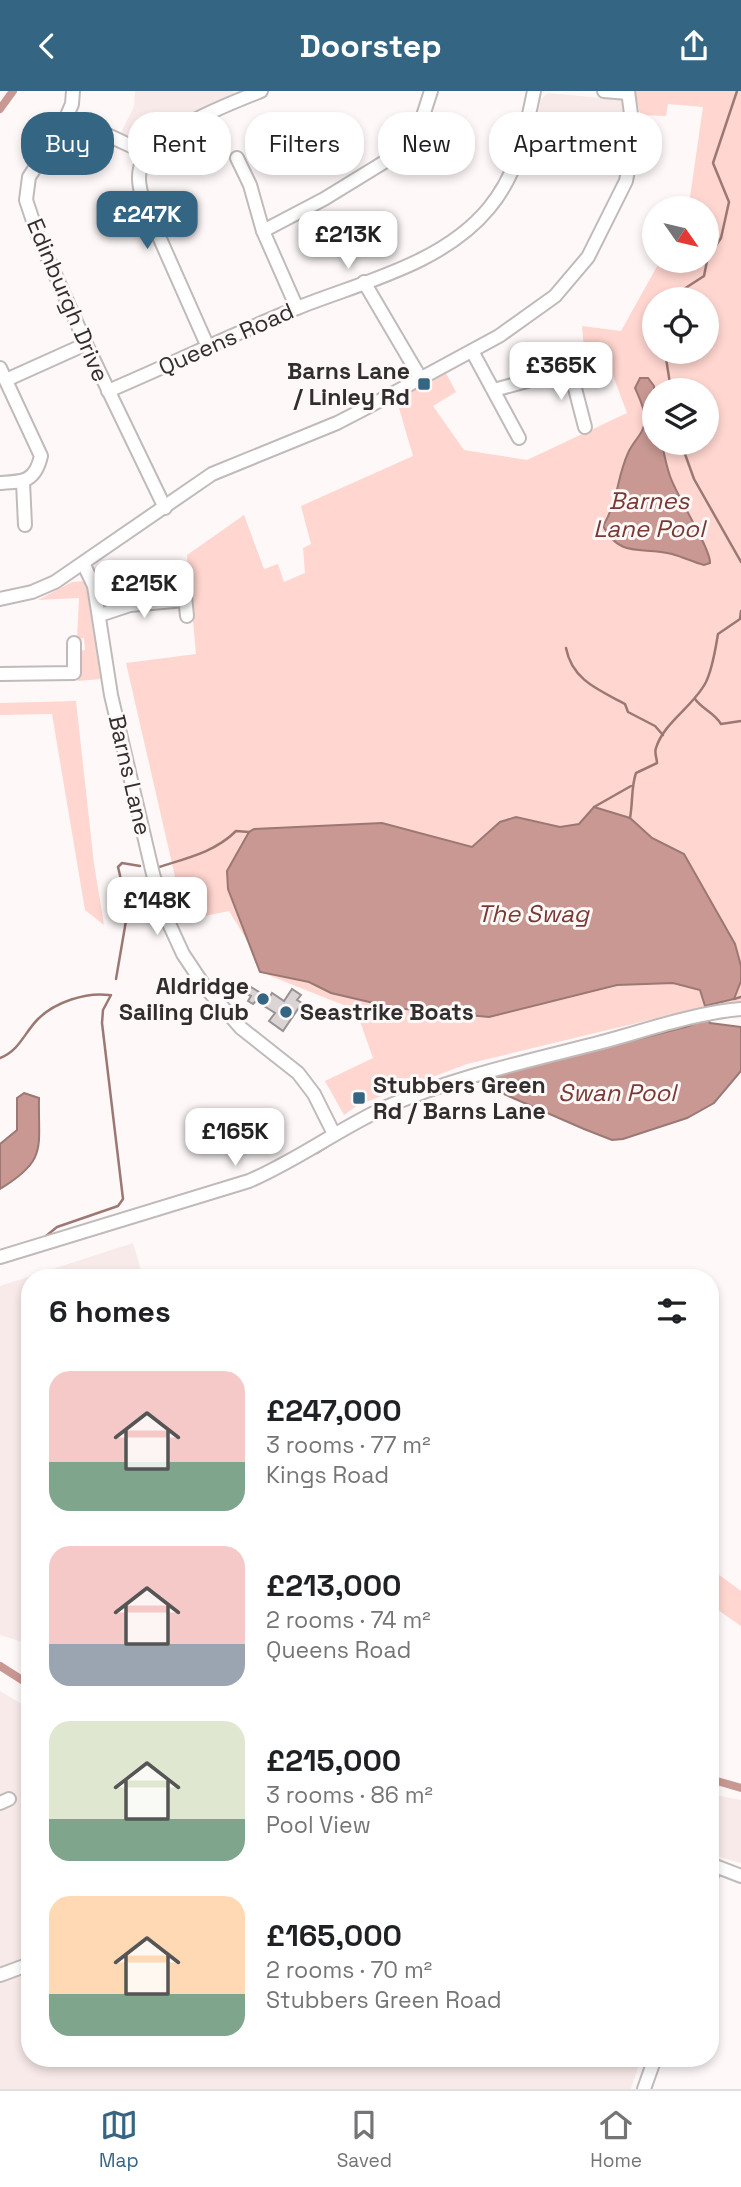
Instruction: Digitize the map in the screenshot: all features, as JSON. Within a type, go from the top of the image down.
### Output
[{"type":"street","name":"Edinburgh Drive","points":[[68,112],[73,91]]},
{"type":"street","points":[[212,112],[261,91]]},
{"type":"street","points":[[262,231],[324,199],[399,153],[422,119],[431,91]]},
{"type":"street","name":"Queens Road","points":[[108,391],[297,308],[364,282],[446,245],[467,231],[505,188],[516,166],[523,147],[534,91]]},
{"type":"street","points":[[0,599],[32,592],[71,574],[222,469],[337,423],[513,328],[547,303],[568,283],[588,257],[621,193],[632,155],[634,137],[628,92],[604,91]]},
{"type":"street","points":[[237,158],[250,185],[262,231],[297,308]]},
{"type":"street","name":"Edinburgh Drive","points":[[30,175],[26,200],[38,236],[164,508]]},
{"type":"street","points":[[140,175],[140,191],[208,347]]},
{"type":"street","points":[[364,282],[421,379]]},
{"type":"street","points":[[6,380],[86,344]]},
{"type":"street","points":[[472,351],[494,390],[505,427],[519,438]]},
{"type":"street","points":[[494,390],[585,365]]},
{"type":"street","points":[[0,368],[41,456],[38,468],[23,482],[0,483]]},
{"type":"street","points":[[570,369],[585,409],[585,427]]},
{"type":"street","points":[[23,482],[26,525]]},
{"type":"street","name":"Barns Lane","points":[[84,565],[94,586],[107,677],[153,874],[175,937],[193,971],[222,1007],[252,1038],[288,1064],[308,1084],[334,1134]]},
{"type":"street","points":[[100,615],[184,593],[187,615]]},
{"type":"street","points":[[0,674],[74,673],[74,643]]},
{"type":"street","points":[[0,1257],[248,1181],[280,1168],[334,1134],[404,1099],[467,1078],[683,1020],[741,1009]]},
{"type":"street","points":[[719,1867],[741,1876]]},
{"type":"street","points":[[0,1975],[21,1967]]},
{"type":"street","points":[[644,2089],[651,2067]]},
{"type":"shaded area","points":[[135,91],[235,93],[193,112],[131,112]]},
{"type":"shaded area","points":[[635,91],[741,91],[741,1005],[695,1009],[467,1064],[358,1105],[344,1115],[325,1081],[373,1058],[356,1010],[268,975],[229,911],[185,920],[126,663],[196,654],[187,555],[244,515],[264,569],[278,564],[284,582],[305,573],[303,548],[311,544],[301,506],[413,456],[396,398],[446,373],[456,392],[433,406],[464,450],[527,460],[627,413],[606,357],[585,362],[582,326],[621,331],[642,293],[642,364],[719,364],[719,287],[646,287],[653,273],[719,273],[719,196],[690,196],[703,107],[668,104],[666,116],[662,116],[662,112],[639,112]]},
{"type":"shaded area","points":[[548,93],[624,100],[625,112],[539,112],[541,99]]},
{"type":"shaded area","points":[[128,119],[128,137],[120,134]]},
{"type":"shaded area","points":[[85,581],[91,590],[101,679],[78,681],[78,651],[85,650],[84,638],[77,639],[79,598],[38,600],[72,582]]},
{"type":"shaded area","points":[[76,701],[94,864],[104,925],[85,910],[52,714],[0,715],[0,703]]},
{"type":"shaded area","points":[[133,1243],[141,1269],[53,1269]]},
{"type":"shaded area","points":[[21,1279],[21,1642],[0,1635],[0,1286]]},
{"type":"shaded area","points":[[719,1575],[741,1591],[741,1626],[719,1611]]},
{"type":"shaded area","points":[[0,1691],[21,1704],[21,2067],[638,2067],[631,2089],[0,2089]]},
{"type":"shaded area","points":[[719,1796],[741,1800],[741,1863],[719,1857]]},
{"type":"water","name":"Barnes Lane Pool","points":[[642,378],[642,403],[635,388]]},
{"type":"water","name":"Barnes Lane Pool","points":[[642,430],[642,455],[664,455],[670,476],[705,546],[710,563],[704,565],[672,554],[624,547],[610,536],[603,526],[612,507],[628,453]]},
{"type":"water","name":"The Swag","points":[[594,807],[630,818],[652,838],[684,854],[735,944],[741,966],[741,981],[734,999],[705,1006],[700,990],[673,983],[617,985],[489,1017],[395,1008],[331,993],[309,982],[260,972],[228,889],[227,871],[249,832],[254,829],[382,823],[472,847],[500,822],[516,817],[560,827],[579,824]]},
{"type":"water","name":"Swan Pool","points":[[708,1018],[710,1023],[741,1027],[741,1071],[714,1103],[687,1118],[623,1139],[612,1140],[483,1085],[487,1078],[689,1026]]},
{"type":"water","points":[[24,1093],[39,1098],[37,1151],[26,1170],[0,1189],[0,1144],[17,1130],[17,1098]]},
{"type":"building","points":[[251,987],[269,998],[272,993],[284,1001],[292,989],[301,995],[297,1000],[302,1003],[283,1031],[269,1021],[275,1013],[256,1001],[253,1004],[248,1001],[251,996],[247,994]]},
{"type":"waterway","points":[[0,109],[13,91]]},
{"type":"waterway","points":[[719,241],[729,202],[713,163],[737,91]]},
{"type":"waterway","points":[[687,287],[705,273]]},
{"type":"waterway","points":[[667,364],[669,378]]},
{"type":"waterway","points":[[685,455],[694,479],[741,562]]},
{"type":"waterway","points":[[630,818],[636,773],[657,763],[655,750],[660,739],[706,682],[714,659],[718,634],[740,619],[741,611]]},
{"type":"waterway","points":[[566,648],[569,659],[580,676],[596,689],[625,704],[628,712],[655,726],[663,735]]},
{"type":"waterway","points":[[695,699],[721,724],[741,721]]},
{"type":"waterway","points":[[594,807],[631,786]]},
{"type":"waterway","points":[[159,867],[210,849],[236,831],[249,832]]},
{"type":"waterway","points":[[116,979],[128,909],[118,867],[122,863],[140,866]]},
{"type":"waterway","points":[[0,1058],[12,1051],[38,1019],[53,1008],[81,997],[109,995]]},
{"type":"waterway","points":[[46,1236],[57,1227],[118,1206],[123,1199],[102,1023],[103,1010],[111,995]]},
{"type":"waterway","points":[[734,999],[741,997]]},
{"type":"waterway","points":[[475,1082],[484,1080]]},
{"type":"waterway","points":[[425,1098],[462,1086]]},
{"type":"waterway","points":[[317,1153],[334,1142]]},
{"type":"waterway","points":[[0,1666],[21,1679]]},
{"type":"waterway","points":[[719,1782],[741,1788]]},
{"type":"place","name":"Barns Lane / Linley Rd","points":[[424,384]]},
{"type":"place","name":"Aldridge Sailing Club","points":[[263,999]]},
{"type":"place","name":"Seastrike Boats","points":[[286,1012]]},
{"type":"place","name":"Stubbers Green Rd / Barns Lane","points":[[359,1098]]}]
